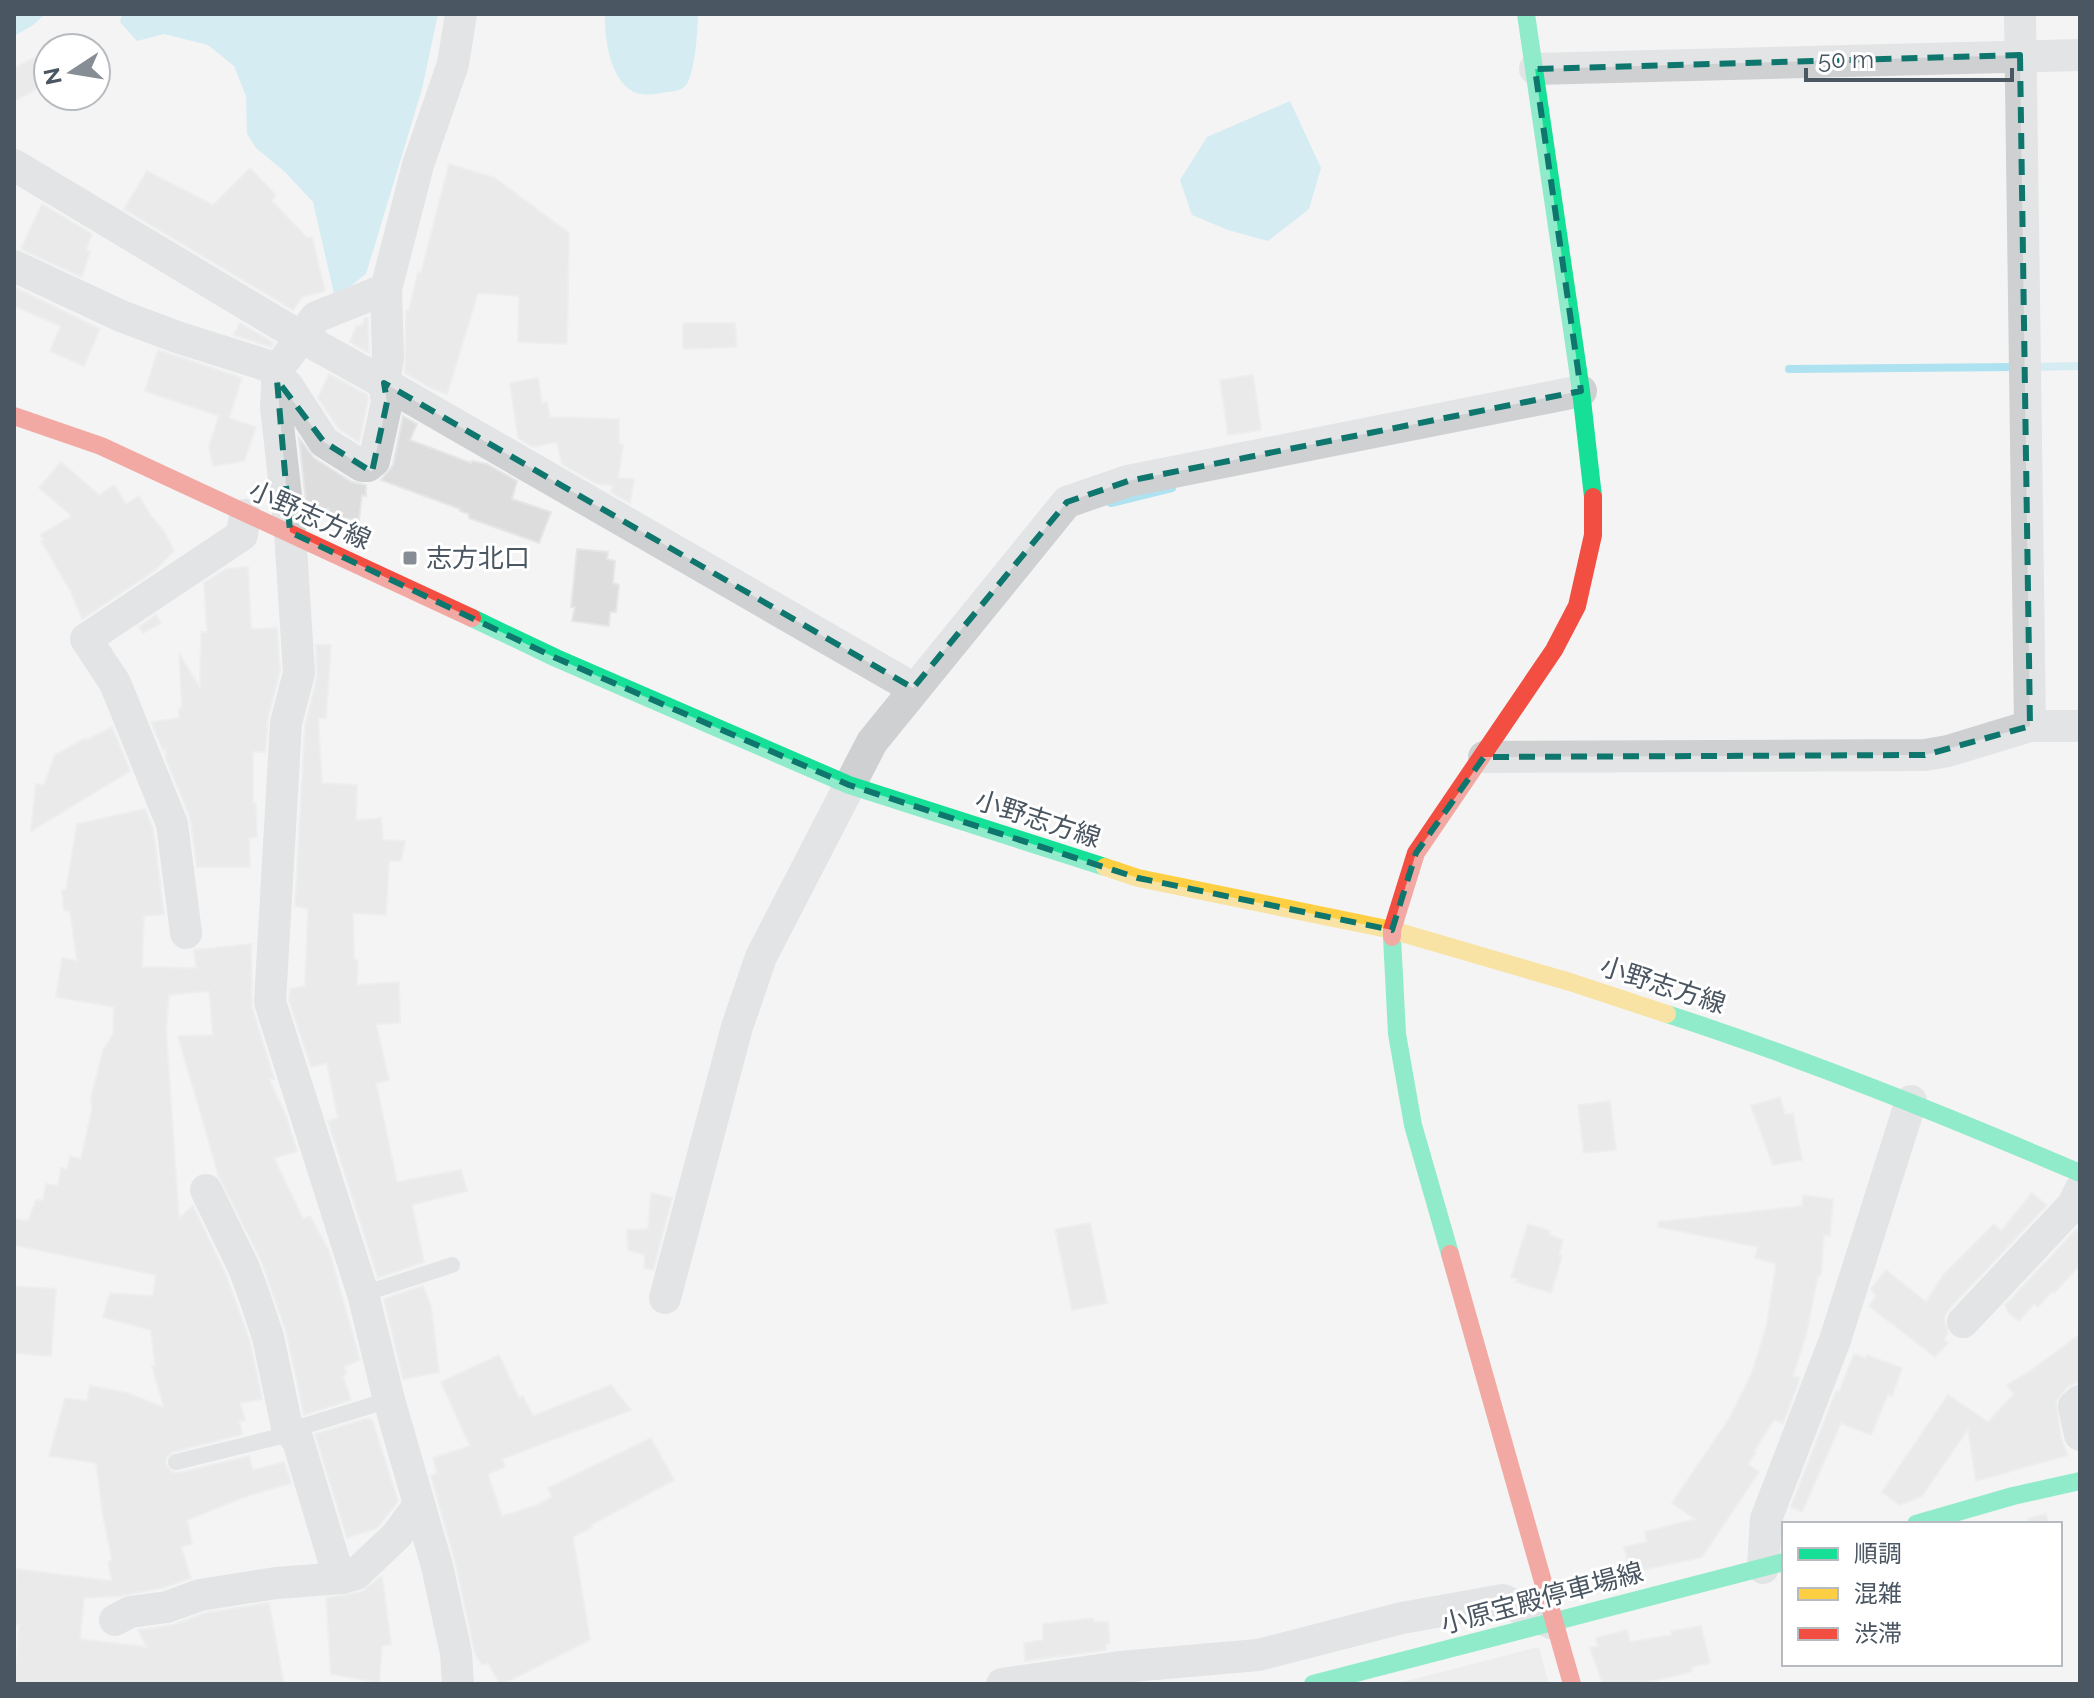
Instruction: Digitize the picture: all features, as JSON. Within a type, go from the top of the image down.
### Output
[{"type":"main road","points":[[1526,14],[1581,391],[1593,497],[1593,535],[1577,606],[1554,650],[1416,853],[1392,930],[1397,1034],[1413,1125],[1572,1684]]},
{"type":"main road","name":"小野志方線","points":[[14,416],[101,446],[556,658],[849,785],[1138,878],[1392,930],[1570,982],[1744,1039],[1911,1101],[2080,1173]]},
{"type":"main road","points":[[1923,1522],[2013,1496],[2080,1481]]},
{"type":"main road","name":"小原宝殿停車場線","points":[[1313,1684],[1773,1565]]},
{"type":"street","points":[[14,266],[121,316],[278,374],[324,442],[362,466],[368,466],[374,461],[387,402],[384,383],[388,357],[386,289],[418,165],[453,64],[461,14]]},
{"type":"street","points":[[2020,14],[2030,726]]},
{"type":"street","points":[[1535,69],[2080,55]]},
{"type":"street","points":[[14,165],[301,337],[913,688]]},
{"type":"street","points":[[386,289],[316,317],[278,374],[276,407],[290,532],[299,673],[286,723],[270,1002],[363,1294],[389,1400],[437,1566],[453,1639],[458,1684]]},
{"type":"street","points":[[665,1298],[737,1027],[761,957],[872,742],[1067,502],[1128,481],[1581,391]]},
{"type":"street","points":[[186,933],[172,824],[115,683],[86,639],[242,535],[245,515]]},
{"type":"street","points":[[1484,757],[1925,755],[2030,726],[2080,726]]},
{"type":"street","points":[[1773,1565],[1766,1519],[1835,1340],[1911,1101]]},
{"type":"street","points":[[206,1190],[255,1298],[268,1337],[285,1421],[298,1441],[334,1561],[342,1578]]},
{"type":"street","points":[[1963,1322],[1990,1277],[2073,1205],[2080,1190]]},
{"type":"street","points":[[2080,1401],[2074,1406],[2080,1435]]},
{"type":"street","points":[[115,1620],[130,1612],[167,1607],[200,1595],[276,1583],[342,1578],[361,1570],[397,1535],[419,1505]]},
{"type":"street","points":[[1002,1684],[1120,1667],[1258,1655],[1402,1618],[1503,1600],[1553,1623]]},
{"type":"lane","points":[[363,1294],[452,1265]]},
{"type":"lane","points":[[176,1462],[389,1400]]},
{"type":"highlighted area","points":[[2020,55],[2030,726],[1925,755],[1484,757],[1416,853],[1392,930],[1138,878],[849,785],[556,658],[290,532],[277,380],[324,442],[372,472],[387,402],[384,383],[913,688],[1067,502],[1128,481],[1581,391],[1535,69]]},
{"type":"shaded area","points":[[1539,1647],[1549,1684],[1394,1684]]},
{"type":"water","points":[[14,14],[45,14],[14,36]]},
{"type":"water","points":[[122,14],[438,14],[422,89],[366,274],[335,298],[313,202],[285,172],[256,148],[247,134],[246,96],[234,66],[208,45],[164,34],[137,41],[120,22]]},
{"type":"water","points":[[605,14],[698,14],[694,59],[686,85],[678,90],[641,94],[623,83],[611,61]]},
{"type":"water","points":[[1290,101],[1321,168],[1309,209],[1268,241],[1228,230],[1192,215],[1180,180],[1207,137]]},
{"type":"building","points":[[32,59],[32,91],[14,101],[14,68]]},
{"type":"building","points":[[449,164],[495,178],[569,233],[567,344],[518,342],[519,296],[478,293],[447,394],[405,373],[406,311],[409,310],[418,272],[421,273]]},
{"type":"building","points":[[250,168],[276,195],[272,201],[307,238],[312,237],[325,291],[302,297],[293,310],[124,209],[147,171],[213,205]]},
{"type":"building","points":[[42,204],[92,234],[82,277],[21,249]]},
{"type":"building","points":[[14,287],[100,329],[84,366],[50,351],[61,326],[14,306]]},
{"type":"building","points":[[368,318],[369,353],[350,342],[356,326],[362,325]]},
{"type":"building","points":[[240,323],[274,343],[271,347],[234,335]]},
{"type":"building","points":[[683,323],[735,323],[737,347],[683,349]]},
{"type":"building","points":[[158,350],[242,378],[229,418],[256,427],[244,461],[213,466],[209,446],[219,416],[145,391]]},
{"type":"building","points":[[329,374],[367,395],[359,442],[338,428],[318,398]]},
{"type":"building","points":[[1253,375],[1261,430],[1228,435],[1220,380]]},
{"type":"building","points":[[538,378],[542,403],[547,402],[550,417],[619,419],[619,444],[623,445],[618,478],[634,479],[630,503],[611,492],[613,485],[597,484],[562,464],[557,442],[533,447],[518,438],[510,383]]},
{"type":"building","points":[[403,416],[417,424],[410,440],[471,463],[487,464],[517,481],[512,499],[551,512],[539,543],[469,518],[469,514],[460,509],[381,480],[393,465]]},
{"type":"building","points":[[299,438],[314,458],[352,482],[366,485],[359,520],[328,517],[329,509],[307,511]]},
{"type":"building","points":[[61,462],[99,495],[114,485],[126,504],[139,496],[174,551],[155,570],[82,619],[40,535],[72,516],[39,488]]},
{"type":"building","points":[[577,549],[608,552],[607,559],[615,561],[613,583],[619,585],[616,612],[610,612],[609,626],[572,621]]},
{"type":"building","points":[[248,567],[251,629],[277,628],[280,671],[268,718],[265,752],[253,752],[257,837],[249,838],[250,867],[197,867],[190,817],[166,759],[166,748],[163,750],[151,722],[179,718],[179,708],[182,708],[179,653],[200,688],[201,632],[207,632],[204,583],[226,569]]},
{"type":"building","points":[[156,615],[161,623],[143,633],[139,627]]},
{"type":"building","points":[[316,645],[331,645],[326,718],[318,718],[322,783],[357,785],[356,820],[381,818],[383,840],[405,841],[401,861],[389,861],[386,915],[353,913],[357,985],[399,982],[400,1023],[376,1024],[389,1080],[376,1083],[397,1182],[461,1170],[467,1191],[412,1205],[424,1262],[378,1278],[328,1121],[338,1118],[327,1063],[311,1067],[289,1000],[290,989],[305,986],[308,909],[295,906],[305,726],[317,677]]},
{"type":"building","points":[[112,727],[130,771],[31,831],[36,784],[44,785],[55,755]]},
{"type":"building","points":[[145,809],[153,829],[164,914],[144,916],[142,967],[196,968],[194,950],[251,944],[252,1007],[274,1079],[269,1079],[286,1116],[297,1151],[274,1158],[303,1219],[310,1216],[329,1251],[360,1360],[344,1367],[347,1373],[343,1376],[351,1400],[304,1415],[286,1331],[261,1260],[219,1177],[178,1036],[213,1035],[209,991],[169,995],[166,1030],[179,1218],[193,1206],[226,1275],[250,1342],[262,1399],[240,1403],[245,1420],[239,1422],[243,1434],[173,1452],[166,1458],[166,1465],[172,1472],[179,1473],[249,1456],[253,1470],[284,1462],[291,1483],[244,1497],[187,1520],[192,1544],[181,1547],[191,1578],[162,1588],[119,1596],[84,1598],[80,1639],[147,1647],[138,1630],[173,1625],[205,1613],[269,1603],[284,1684],[14,1684],[19,1625],[14,1625],[16,1569],[112,1581],[108,1562],[112,1560],[96,1463],[49,1456],[65,1398],[87,1401],[90,1386],[128,1393],[164,1408],[152,1366],[155,1365],[151,1330],[103,1317],[110,1293],[153,1296],[156,1275],[14,1245],[14,1219],[28,1221],[36,1200],[43,1200],[46,1184],[58,1186],[61,1168],[67,1169],[70,1156],[81,1159],[92,1109],[91,1097],[103,1051],[113,1034],[114,1007],[56,997],[62,958],[77,961],[70,911],[64,910],[62,890],[66,890],[77,824]]},
{"type":"building","points":[[1780,1097],[1785,1114],[1793,1114],[1802,1160],[1773,1165],[1751,1106]]},
{"type":"building","points":[[1610,1101],[1616,1150],[1584,1153],[1578,1105]]},
{"type":"building","points":[[651,1193],[672,1198],[653,1270],[644,1268],[645,1255],[628,1250],[627,1230],[648,1229]]},
{"type":"building","points":[[2032,1193],[2047,1205],[1949,1309],[1944,1318],[1948,1333],[1944,1339],[1948,1343],[1935,1357],[1869,1306],[1876,1296],[1871,1289],[1886,1270],[1926,1302],[1944,1274],[1994,1224],[2001,1231]]},
{"type":"building","points":[[1803,1195],[1833,1199],[1830,1236],[1824,1235],[1821,1275],[1818,1276],[1806,1335],[1793,1376],[1800,1378],[1783,1423],[1774,1420],[1754,1451],[1748,1464],[1759,1472],[1702,1557],[1630,1573],[1624,1547],[1647,1542],[1645,1532],[1695,1519],[1672,1503],[1729,1419],[1752,1373],[1767,1324],[1776,1264],[1755,1258],[1758,1247],[1658,1227],[1658,1222],[1802,1206]]},
{"type":"building","points":[[1090,1223],[1107,1303],[1072,1310],[1055,1229]]},
{"type":"building","points":[[1528,1224],[1550,1231],[1549,1235],[1563,1240],[1559,1255],[1562,1256],[1551,1293],[1516,1282],[1518,1279],[1511,1277]]},
{"type":"building","points":[[2076,1230],[2080,1234],[2080,1265],[2054,1293],[2052,1291],[2038,1307],[2034,1304],[2019,1321],[2005,1305]]},
{"type":"building","points":[[14,1286],[56,1289],[51,1356],[14,1353]]},
{"type":"building","points":[[423,1286],[431,1306],[439,1372],[403,1379],[384,1299]]},
{"type":"building","points":[[2080,1334],[2080,1382],[2068,1386],[2056,1401],[2061,1439],[2068,1455],[1976,1481],[1968,1429],[1922,1496],[1900,1505],[1882,1492],[1948,1395],[1988,1422],[2014,1394],[2007,1385]]},
{"type":"building","points":[[1854,1354],[1866,1358],[1867,1355],[1902,1368],[1892,1396],[1888,1394],[1871,1435],[1841,1423],[1802,1512],[1791,1507],[1836,1391],[1839,1392]]},
{"type":"building","points":[[499,1355],[519,1398],[523,1396],[533,1416],[611,1385],[631,1410],[502,1459],[505,1467],[488,1474],[502,1516],[535,1506],[552,1497],[548,1488],[651,1438],[674,1480],[573,1537],[590,1640],[503,1684],[500,1684],[488,1663],[482,1665],[475,1653],[455,1561],[431,1476],[437,1473],[433,1458],[470,1446],[441,1382]]},
{"type":"building","points":[[366,1419],[372,1420],[398,1501],[377,1528],[347,1538],[315,1434]]},
{"type":"building","points":[[2046,1514],[2048,1522],[2030,1522],[2028,1518]]},
{"type":"building","points":[[382,1576],[391,1644],[382,1646],[379,1683],[331,1674],[326,1598],[361,1592]]},
{"type":"building","points":[[1093,1618],[1094,1622],[1108,1622],[1110,1643],[1106,1644],[1106,1650],[1025,1661],[1024,1643],[1043,1640],[1043,1624]]},
{"type":"building","points":[[1701,1626],[1710,1663],[1691,1667],[1692,1671],[1679,1675],[1640,1684],[1603,1684],[1590,1648],[1598,1646],[1596,1638],[1627,1630],[1630,1642],[1672,1635],[1671,1631]]},
{"type":"waterway","points":[[2030,367],[2080,366]]},
{"type":"waterway","points":[[1789,369],[2016,367]]},
{"type":"waterway","points":[[1111,503],[1172,488]]},
{"type":"traffic: fast","points":[[1526,14],[1581,391],[1593,497]]},
{"type":"traffic: fast","points":[[472,618],[556,658],[849,785],[1105,867]]},
{"type":"traffic: fast","points":[[1392,937],[1397,1034],[1413,1125],[1450,1254]]},
{"type":"traffic: fast","points":[[1667,1014],[1875,1089],[2080,1173]]},
{"type":"traffic: fast","points":[[1923,1522],[2013,1496],[2080,1481]]},
{"type":"traffic: fast","points":[[1313,1684],[1782,1563]]},
{"type":"traffic: slow","points":[[1105,867],[1138,878],[1392,930],[1667,1014]]},
{"type":"traffic: jam","points":[[14,416],[101,446],[472,618]]},
{"type":"traffic: jam","points":[[1392,937],[1416,853],[1554,650],[1577,606],[1593,535],[1593,497]]},
{"type":"traffic: jam","points":[[1450,1254],[1572,1684]]},
{"type":"place","name":"志方北口","points":[[410,558]]}]
